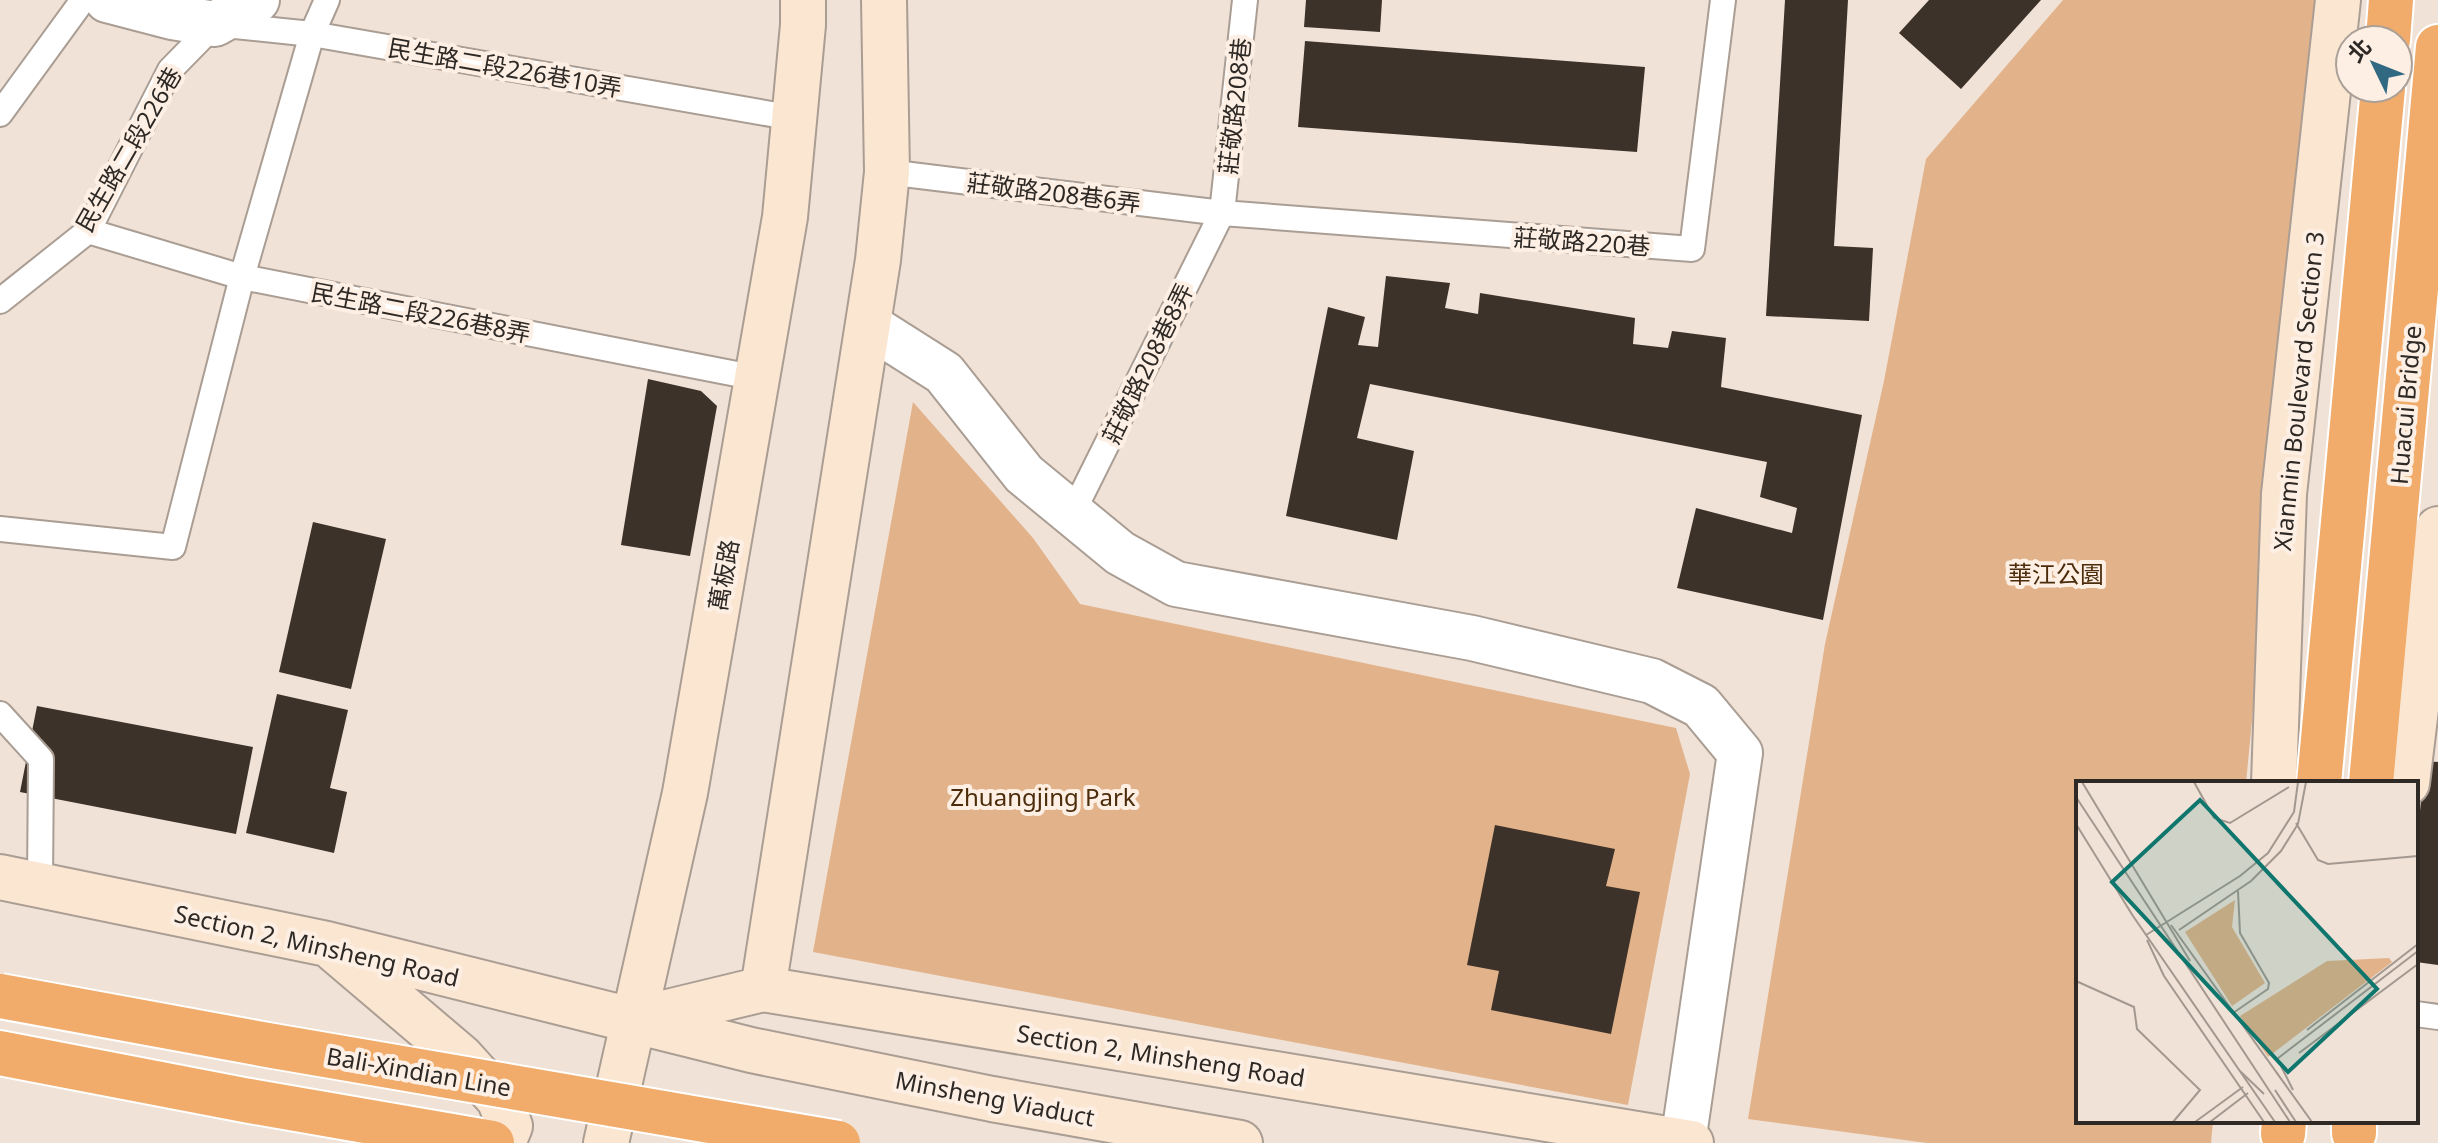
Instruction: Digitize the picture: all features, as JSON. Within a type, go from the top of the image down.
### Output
[{"type":"highway","points":[[2389,24],[2391,0]]},
{"type":"highway","name":"Huacui Bridge","points":[[2383,777],[2438,47]]},
{"type":"highway","name":"Huacui Bridge","points":[[2321,771],[2382,104]]},
{"type":"highway","name":"Bali-Xindian Line","points":[[0,996],[838,1143]]},
{"type":"highway","points":[[0,1053],[492,1143]]},
{"type":"street","points":[[107,0],[165,8],[215,24]]},
{"type":"street","name":"民生路二段226巷","points":[[215,24],[257,0]]},
{"type":"street","name":"萬板路","points":[[606,1143],[685,793],[785,217],[803,0]]},
{"type":"street","points":[[763,989],[870,326],[887,172],[884,0]]},
{"type":"street","name":"Xianmin Boulevard Section 3","points":[[2274,781],[2284,494],[2338,0]]},
{"type":"street","points":[[870,326],[944,373],[1024,474],[1120,553],[1176,584],[1515,648],[1652,681],[1701,706],[1740,753],[1687,1142]]},
{"type":"street","points":[[2383,777],[2434,599],[2438,529]]},
{"type":"street","name":"Section 2, Minsheng Road","points":[[20,881],[327,944],[751,1050]]},
{"type":"street","points":[[327,944],[461,1057],[499,1099],[510,1126],[503,1143]]},
{"type":"street","name":"Section 2, Minsheng Road","points":[[633,1021],[763,989],[1687,1142]]},
{"type":"street","name":"Minsheng Viaduct","points":[[751,1050],[992,1099],[1240,1143]]},
{"type":"lane","points":[[0,114],[83,0]]},
{"type":"lane","points":[[0,529],[173,547],[242,277],[312,34],[327,0]]},
{"type":"lane","points":[[1236,0],[1245,0]]},
{"type":"lane","name":"莊敬路208巷","points":[[1222,213],[1245,0]]},
{"type":"lane","name":"莊敬路220巷","points":[[1222,213],[1692,249],[1723,0]]},
{"type":"lane","name":"民生路二段226巷10弄","points":[[215,24],[312,34],[794,118]]},
{"type":"lane","name":"民生路二段226巷","points":[[0,301],[88,231],[170,70],[215,24]]},
{"type":"lane","name":"莊敬路208巷6弄","points":[[887,172],[1222,213]]},
{"type":"lane","name":"莊敬路208巷8弄","points":[[1072,514],[1222,213]]},
{"type":"lane","name":"民生路二段226巷8弄","points":[[88,231],[242,277],[757,378]]},
{"type":"lane","points":[[0,714],[41,759],[20,881]]},
{"type":"lane","points":[[2418,1014],[2438,1017]]},
{"type":"green space","name":"華江公園","points":[[2063,0],[2321,0],[2246,781],[2076,781],[2076,1123],[2213,1123],[2211,1143],[1927,1143],[1748,1119],[1825,644],[1884,381],[1926,159]]},
{"type":"green space","name":"Zhuangjing Park","points":[[913,402],[1033,538],[1080,604],[1676,728],[1690,774],[1628,1105],[813,952]]},
{"type":"building","points":[[1306,0],[1382,0],[1380,32],[1304,27]]},
{"type":"building","points":[[1785,0],[1848,0],[1834,246],[1873,248],[1869,321],[1766,316]]},
{"type":"building","points":[[1929,0],[2041,0],[1961,89],[1899,33]]},
{"type":"building","points":[[1305,41],[1645,67],[1637,152],[1298,127]]},
{"type":"building","points":[[1386,276],[1450,283],[1445,308],[1478,314],[1480,293],[1635,318],[1633,344],[1668,348],[1672,331],[1726,338],[1721,387],[1862,415],[1823,620],[1677,588],[1696,508],[1792,533],[1797,508],[1760,497],[1767,462],[1370,384],[1357,438],[1414,451],[1397,540],[1286,516],[1328,307],[1365,317],[1358,345],[1378,347]]},
{"type":"building","points":[[648,379],[701,391],[717,406],[690,556],[621,545]]},
{"type":"building","points":[[313,522],[386,539],[351,689],[279,672]]},
{"type":"building","points":[[277,694],[348,710],[330,788],[347,792],[334,853],[246,833]]},
{"type":"building","points":[[37,706],[253,747],[236,834],[20,792]]},
{"type":"building","points":[[2425,761],[2438,762],[2438,965],[2418,962],[2418,831]]},
{"type":"building","points":[[1495,825],[1615,849],[1606,886],[1640,892],[1611,1034],[1491,1010],[1499,971],[1467,965]]}]
